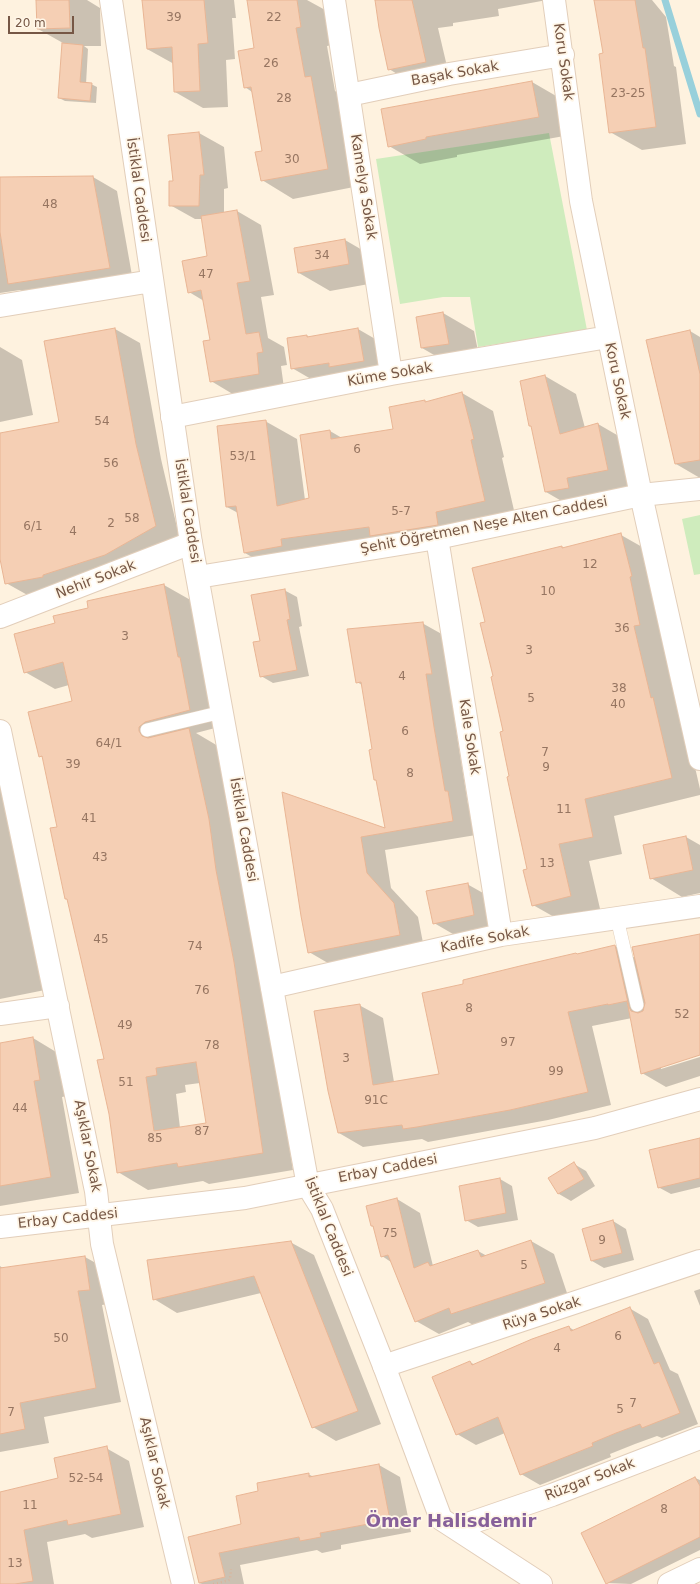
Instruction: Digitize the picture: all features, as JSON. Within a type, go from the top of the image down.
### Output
[{"type":"street","name":"İstiklal Caddesi","points":[[111,0],[191,543],[308,1186],[322,1209],[384,1366],[441,1519],[531,1581]]},
{"type":"street","name":"Kamelya Sokak","points":[[334,0],[391,374]]},
{"type":"street","name":"Koru Sokak","points":[[554,0],[563,55],[581,202],[641,495],[700,759]]},
{"type":"street","name":"Başak Sokak","points":[[349,95],[449,74],[563,55]]},
{"type":"street","points":[[0,306],[152,281]]},
{"type":"street","name":"Küme Sokak","points":[[172,416],[391,374],[608,337]]},
{"type":"street","name":"Şehit Öğretmen Neşe Alten Caddesi","points":[[198,577],[437,538],[641,495],[700,489]]},
{"type":"street","name":"Kale Sokak","points":[[437,538],[501,935]]},
{"type":"street","name":"Nehir Sokak","points":[[0,617],[191,543]]},
{"type":"street","name":"Aşıklar Sokak","points":[[0,731],[96,1191],[102,1244],[178,1583]]},
{"type":"street","name":"Kadife Sokak","points":[[272,987],[501,935],[700,906]]},
{"type":"street","points":[[0,1014],[58,1006]]},
{"type":"street","name":"Erbay Caddesi","points":[[0,1227],[245,1198],[595,1128],[700,1099]]},
{"type":"street","name":"Rüya Sokak","points":[[384,1366],[700,1262]]},
{"type":"street","name":"Rüzgar Sokak","points":[[456,1528],[552,1495],[700,1438]]},
{"type":"street","points":[[669,1584],[700,1569]]},
{"type":"lane","points":[[147,730],[222,712]]},
{"type":"lane","points":[[617,918],[637,1005]]},
{"type":"path","points":[[214,1584],[230,1580],[231,1569]]},
{"type":"green space","points":[[549,133],[587,330],[478,347],[470,297],[443,297],[400,304],[376,159]]},
{"type":"green space","points":[[700,515],[700,574],[694,575],[682,519]]},
{"type":"building","points":[[36,0],[69,0],[70,28],[37,29]]},
{"type":"building","points":[[142,0],[204,0],[208,43],[198,44],[200,91],[174,92],[172,47],[147,49]]},
{"type":"building","points":[[247,0],[297,0],[301,27],[296,28],[305,77],[311,76],[328,169],[261,181],[255,152],[262,151],[251,87],[244,88],[238,51],[254,48]]},
{"type":"building","points":[[375,0],[412,0],[426,62],[388,70]]},
{"type":"building","points":[[594,0],[635,0],[643,48],[645,48],[656,127],[609,133],[599,54],[603,53]]},
{"type":"building","points":[[62,43],[83,45],[80,82],[92,83],[90,101],[58,98]]},
{"type":"building","points":[[532,81],[539,117],[426,137],[426,139],[388,147],[381,109]]},
{"type":"building","points":[[199,132],[204,175],[200,175],[199,206],[169,206],[169,181],[173,181],[168,135]]},
{"type":"building","points":[[93,176],[110,268],[8,284],[0,232],[0,177]]},
{"type":"building","points":[[237,210],[250,281],[237,283],[246,334],[259,332],[263,352],[257,353],[259,374],[210,382],[203,341],[210,340],[201,290],[188,293],[182,261],[207,256],[201,216]]},
{"type":"building","points":[[345,239],[349,264],[298,273],[294,248]]},
{"type":"building","points":[[443,312],[449,344],[421,348],[416,317]]},
{"type":"building","points":[[115,328],[136,444],[156,526],[105,555],[43,575],[43,577],[5,584],[0,559],[0,433],[59,422],[44,341]]},
{"type":"building","points":[[358,328],[364,361],[329,367],[329,363],[291,369],[287,338],[307,335],[307,337]]},
{"type":"building","points":[[690,330],[700,374],[700,460],[675,464],[646,340]]},
{"type":"building","points":[[545,375],[560,434],[598,423],[608,470],[567,478],[569,488],[545,492],[520,381]]},
{"type":"building","points":[[462,392],[474,439],[471,440],[485,501],[436,512],[438,525],[370,536],[369,527],[281,539],[282,546],[244,553],[236,506],[226,507],[217,426],[266,420],[277,506],[309,498],[300,435],[330,430],[331,439],[393,429],[389,407],[425,400],[425,402]]},
{"type":"building","points":[[621,533],[632,576],[630,577],[640,625],[634,626],[651,698],[653,697],[672,778],[585,799],[593,837],[559,844],[571,896],[532,906],[523,870],[527,869],[507,777],[509,776],[500,732],[503,731],[491,677],[493,676],[480,623],[485,622],[472,568]]},
{"type":"building","points":[[164,584],[190,710],[145,722],[139,727],[139,731],[142,736],[148,738],[189,728],[209,819],[216,870],[234,962],[263,1153],[178,1167],[177,1163],[117,1173],[109,1114],[97,1060],[104,1059],[67,899],[65,899],[50,828],[57,827],[42,756],[39,757],[28,712],[72,701],[63,662],[24,673],[14,634],[55,623],[53,616],[88,608],[87,601]],"holes":[[[196,1062],[206,1123],[154,1131],[146,1077],[157,1075],[156,1068]]]},
{"type":"building","points":[[285,589],[290,619],[287,620],[297,670],[260,677],[253,642],[260,641],[251,595]]},
{"type":"building","points":[[423,622],[432,674],[426,674],[445,791],[448,791],[453,821],[361,837],[367,873],[394,903],[400,935],[308,953],[282,792],[385,828],[369,750],[372,749],[361,682],[356,683],[347,629]]},
{"type":"building","points":[[686,836],[693,870],[650,879],[643,845]]},
{"type":"building","points":[[468,883],[474,915],[433,924],[426,891]]},
{"type":"building","points":[[700,934],[700,1055],[641,1074],[627,1001],[568,1012],[588,1092],[510,1110],[417,1127],[403,1129],[402,1125],[338,1133],[328,1091],[314,1011],[360,1004],[373,1085],[439,1074],[422,993],[463,984],[463,980],[615,945],[629,1007],[631,1011],[638,1013],[643,1011],[645,1003],[632,947]]},
{"type":"building","points":[[33,1037],[40,1080],[34,1081],[51,1177],[0,1186],[0,1043]]},
{"type":"building","points":[[700,1138],[700,1178],[658,1188],[649,1150]]},
{"type":"building","points":[[574,1162],[584,1179],[558,1194],[548,1178]]},
{"type":"building","points":[[500,1178],[506,1213],[465,1221],[459,1186]]},
{"type":"building","points":[[397,1198],[414,1268],[428,1262],[430,1266],[478,1250],[481,1257],[531,1240],[545,1283],[451,1314],[449,1308],[415,1322],[388,1255],[381,1257],[366,1206]]},
{"type":"building","points":[[613,1220],[622,1253],[591,1261],[582,1229]]},
{"type":"building","points":[[291,1241],[358,1411],[312,1428],[254,1276],[153,1300],[147,1260]]},
{"type":"building","points":[[85,1256],[90,1290],[78,1291],[96,1388],[20,1403],[25,1429],[0,1434],[0,1268]]},
{"type":"building","points":[[630,1307],[654,1364],[659,1362],[680,1413],[642,1428],[640,1424],[616,1433],[592,1443],[593,1446],[520,1475],[498,1417],[456,1435],[432,1377],[470,1361],[472,1365],[532,1339],[569,1326],[571,1331]]},
{"type":"building","points":[[107,1446],[121,1514],[68,1525],[67,1520],[24,1530],[33,1581],[15,1584],[0,1584],[0,1492],[58,1478],[54,1458]]},
{"type":"building","points":[[379,1464],[390,1520],[320,1533],[321,1537],[300,1541],[299,1537],[219,1553],[225,1577],[199,1583],[188,1537],[241,1524],[236,1496],[258,1491],[257,1483],[309,1473],[309,1477]]},
{"type":"building","points":[[695,1477],[700,1486],[700,1537],[606,1584],[581,1533]]},
{"type":"waterway","points":[[665,0],[700,114]]},
{"type":"district","name":"Ömer Halisdemir","points":[[451,1522]]}]
